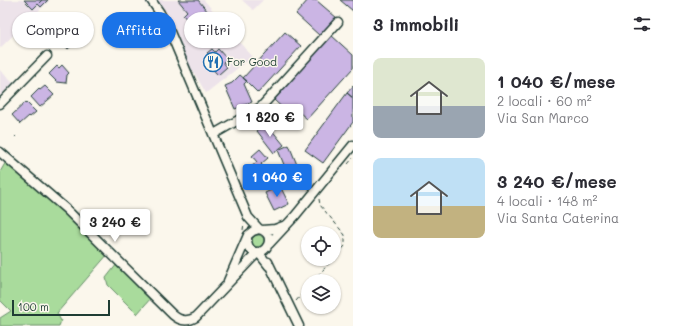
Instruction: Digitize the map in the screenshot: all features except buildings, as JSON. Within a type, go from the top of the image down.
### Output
[{"type":"street","points":[[151,0],[170,32],[214,134],[246,219],[246,236],[249,247],[258,252],[269,266],[299,326]]},
{"type":"street","points":[[214,134],[261,107],[338,22]]},
{"type":"street","points":[[0,104],[47,56]]},
{"type":"street","points":[[0,152],[66,210],[177,318],[188,320],[196,317],[258,252],[268,246],[353,145]]},
{"type":"street","points":[[246,219],[267,234],[269,240],[266,254],[269,266]]},
{"type":"street","points":[[226,285],[237,262],[246,236],[253,231],[286,225]]},
{"type":"path","points":[[348,163],[353,158]]},
{"type":"path","points":[[319,198],[320,205],[338,226]]},
{"type":"path","points":[[246,219],[246,236]]},
{"type":"path","points":[[341,230],[345,235],[345,246],[341,251]]},
{"type":"path","points":[[320,274],[327,266]]},
{"type":"path","points":[[295,301],[301,295]]},
{"type":"shaded area","points":[[0,0],[50,0],[38,12],[12,12],[12,36],[0,48]]},
{"type":"shaded area","points":[[144,0],[204,0],[214,12],[184,12],[184,48],[244,48],[252,57],[206,93],[193,71],[185,77],[172,48],[176,48],[176,12],[152,12]]},
{"type":"shaded area","points":[[242,0],[263,0],[253,10]]},
{"type":"shaded area","points":[[0,70],[13,83],[0,96]]},
{"type":"green space","points":[[7,160],[108,254],[57,313],[61,321],[59,326],[0,326],[0,318],[11,311],[0,300],[0,172]]},
{"type":"green space","points":[[260,235],[263,236],[263,246],[256,247],[253,246],[252,239],[253,236]]},
{"type":"green space","points":[[117,264],[151,298],[137,314],[108,285],[106,278]]},
{"type":"place","name":"For Good","points":[[213,62]]}]
